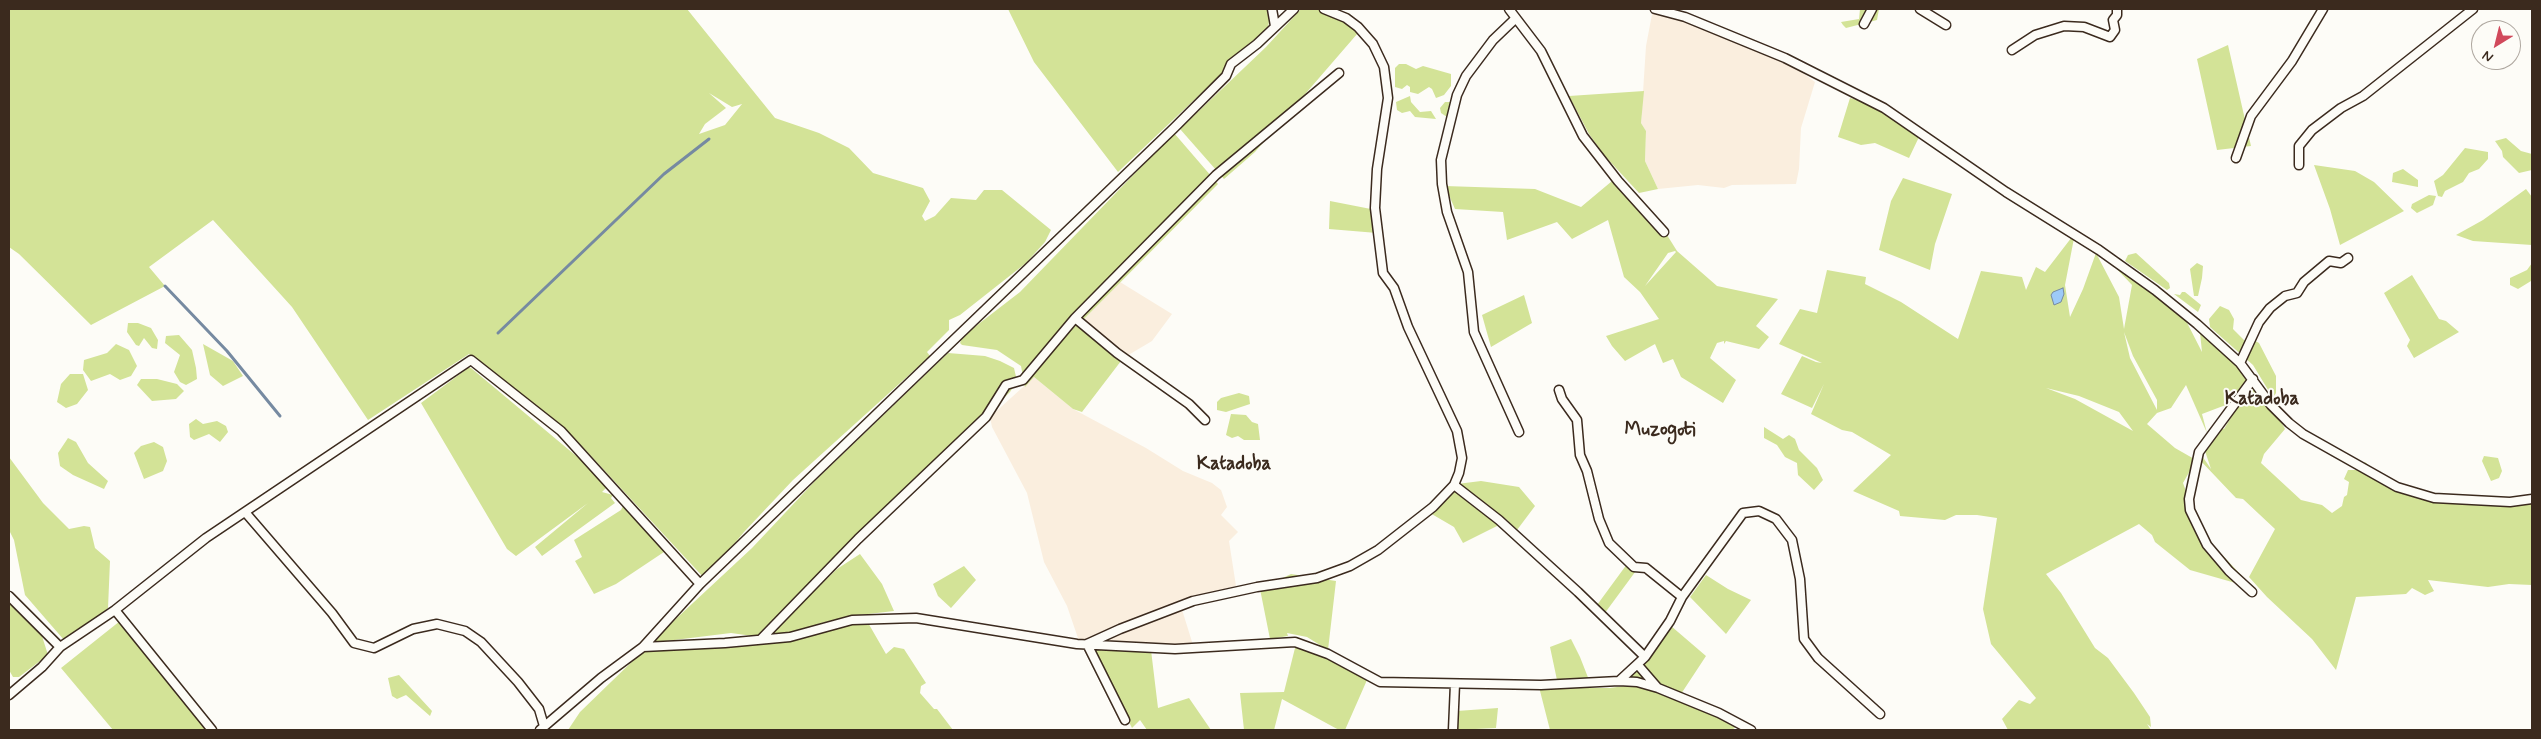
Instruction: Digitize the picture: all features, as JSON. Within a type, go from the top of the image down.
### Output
[{"type":"street","points":[[1272,9],[1275,26]]},
{"type":"street","points":[[245,512],[354,642],[374,648],[413,629],[437,624],[465,631],[481,642],[510,672],[538,709],[542,728],[643,646],[700,584],[944,347],[1006,292],[1219,83],[1226,76],[1231,64],[1257,44],[1294,9]]},
{"type":"street","points":[[1087,644],[1120,629],[1193,602],[1257,588],[1317,578],[1350,566],[1378,550],[1433,507],[1454,485],[1462,458],[1457,431],[1408,327],[1394,288],[1383,273],[1375,208],[1377,169],[1388,98],[1384,68],[1372,44],[1358,27],[1346,18],[1324,9]]},
{"type":"street","points":[[1509,9],[1541,51],[1583,136],[1618,181],[1664,232]]},
{"type":"street","points":[[1655,9],[1685,17],[1786,58],[1884,108],[2006,192],[2099,250],[2155,290],[2197,324],[2240,363],[2273,408],[2303,434],[2396,488],[2434,498],[2510,502],[2532,499]]},
{"type":"street","points":[[1864,24],[1872,9]]},
{"type":"street","points":[[1920,9],[1946,25]]},
{"type":"street","points":[[2012,50],[2035,35],[2064,26],[2084,27],[2110,37],[2115,30],[2112,20],[2117,15],[2117,9]]},
{"type":"street","points":[[2236,158],[2251,116],[2292,61],[2324,9]]},
{"type":"street","points":[[2299,165],[2299,146],[2312,130],[2341,108],[2363,96],[2472,9]]},
{"type":"street","points":[[1515,18],[1493,40],[1466,76],[1457,95],[1441,160],[1447,212],[1468,272],[1474,332],[1519,432]]},
{"type":"street","points":[[761,639],[858,539],[986,417],[1006,385],[1023,380],[1075,318],[1216,175],[1339,73]]},
{"type":"street","points":[[2240,363],[2259,322],[2270,308],[2285,296],[2297,293],[2304,282],[2329,261],[2341,263],[2348,258]]},
{"type":"street","points":[[1075,318],[1150,378],[1189,404],[1205,420]]},
{"type":"street","points":[[9,695],[42,667],[60,648],[115,610],[174,563],[245,512],[471,360],[561,431],[700,584]]},
{"type":"street","points":[[2252,592],[2229,571],[2207,545],[2194,518],[2189,500],[2199,452],[2253,379]]},
{"type":"street","points":[[1559,390],[1562,399],[1577,420],[1580,455],[1587,471],[1599,519],[1609,543],[1634,566],[1646,568],[1682,597]]},
{"type":"street","points":[[1454,485],[1499,520],[1578,592],[1645,657]]},
{"type":"street","points":[[1619,681],[1645,657],[1670,621],[1682,597],[1743,513],[1759,511],[1767,514],[1785,529],[1794,548],[1800,579],[1804,639],[1818,658],[1880,714]]},
{"type":"street","points":[[9,596],[60,648]]},
{"type":"street","points":[[115,610],[212,730]]},
{"type":"street","points":[[643,646],[725,643],[790,636],[852,620],[916,618],[1087,644],[1175,649],[1295,642],[1328,654],[1377,681],[1455,684],[1637,682],[1658,688],[1719,712],[1751,730]]},
{"type":"street","points":[[1087,644],[1125,720]]},
{"type":"street","points":[[1638,665],[1658,688]]},
{"type":"street","points":[[1453,730],[1455,684]]},
{"type":"shaded area","points":[[1653,9],[1661,9],[1792,65],[1815,82],[1801,128],[1799,169],[1796,184],[1732,185],[1724,188],[1698,185],[1658,189],[1645,161],[1646,131],[1641,123],[1646,46]]},
{"type":"shaded area","points":[[1120,282],[1172,314],[1152,341],[1125,357],[1083,320]]},
{"type":"shaded area","points":[[1034,377],[1073,409],[1146,448],[1183,471],[1212,483],[1221,490],[1227,507],[1221,515],[1238,532],[1229,541],[1236,586],[1179,600],[1193,645],[1079,641],[1067,606],[1044,562],[1027,493],[992,427],[990,417]]},
{"type":"green space","points":[[9,9],[687,9],[775,118],[819,133],[849,148],[873,173],[923,188],[930,201],[922,216],[925,221],[935,216],[951,198],[976,200],[984,190],[1002,190],[1051,230],[1045,242],[1026,263],[960,315],[949,320],[949,330],[927,352],[930,356],[793,480],[744,532],[705,579],[578,442],[469,354],[368,420],[292,307],[213,220],[149,267],[165,286],[91,325],[19,254],[9,247]],"holes":[[[709,93],[732,107],[742,104],[725,125],[699,134],[705,124],[726,108]]]},
{"type":"green space","points":[[1008,9],[1270,9],[1268,30],[1118,172],[1034,62]]},
{"type":"green space","points":[[1301,9],[1328,9],[1348,13],[1364,26],[1255,152],[1224,179],[1180,129],[1266,47]]},
{"type":"green space","points":[[1860,9],[1879,9],[1877,20],[1846,28],[1841,22],[1859,19]]},
{"type":"green space","points":[[2228,45],[2251,146],[2217,150],[2197,59]]},
{"type":"green space","points":[[1399,64],[1406,64],[1416,69],[1423,66],[1451,74],[1451,86],[1444,95],[1436,98],[1429,87],[1418,94],[1410,92],[1410,87],[1407,85],[1402,89],[1395,87],[1395,68]]},
{"type":"green space","points":[[1644,91],[1641,123],[1646,131],[1645,161],[1658,189],[1639,193],[1604,155],[1589,134],[1569,96]]},
{"type":"green space","points":[[1410,96],[1411,102],[1420,112],[1431,111],[1436,119],[1415,117],[1410,111],[1402,113],[1397,110],[1396,102]]},
{"type":"green space","points":[[1850,98],[1877,105],[1919,137],[1909,158],[1875,143],[1861,145],[1838,137]]},
{"type":"green space","points":[[1445,102],[1453,102],[1454,106],[1447,117],[1441,113],[1440,108]]},
{"type":"green space","points":[[1174,133],[1218,184],[1079,324],[1121,361],[1082,412],[1073,409],[1034,377],[1025,387],[1021,366],[997,350],[962,345],[960,343],[963,336],[1020,292]]},
{"type":"green space","points":[[2506,138],[2521,151],[2532,154],[2532,170],[2519,173],[2503,157],[2502,151],[2495,141]]},
{"type":"green space","points":[[2465,148],[2488,152],[2488,159],[2479,169],[2469,173],[2463,182],[2445,191],[2442,197],[2438,196],[2434,181],[2443,175]]},
{"type":"green space","points":[[2314,165],[2355,171],[2374,182],[2404,211],[2340,245],[2330,209]]},
{"type":"green space","points":[[2403,169],[2418,180],[2418,187],[2392,182],[2393,173]]},
{"type":"green space","points":[[1618,176],[1662,227],[1677,251],[1717,286],[1778,299],[1756,326],[1769,337],[1759,349],[1726,341],[1724,344],[1724,341],[1717,343],[1710,358],[1736,380],[1723,403],[1681,377],[1673,359],[1663,363],[1655,344],[1625,361],[1612,346],[1606,336],[1659,319],[1640,292],[1624,277],[1608,220],[1572,239],[1557,222],[1507,240],[1503,212],[1455,209],[1445,186],[1535,189],[1581,207]],"holes":[[[1676,252],[1645,286],[1668,253]]]},
{"type":"green space","points":[[1903,178],[1952,194],[1935,244],[1930,270],[1879,250],[1891,201]]},
{"type":"green space","points":[[2526,189],[2532,197],[2532,245],[2473,241],[2456,235],[2483,220]]},
{"type":"green space","points":[[2429,195],[2436,196],[2433,205],[2417,213],[2411,208],[2412,204]]},
{"type":"green space","points":[[1330,201],[1376,210],[1377,233],[1329,229]]},
{"type":"green space","points":[[2075,233],[2065,285],[2070,317],[2083,289],[2096,253],[2119,297],[2124,329],[2132,285],[2096,247],[2179,307],[2202,352],[2199,323],[2236,357],[2277,414],[2285,429],[2264,454],[2261,463],[2301,500],[2322,505],[2332,513],[2342,506],[2344,497],[2347,495],[2349,482],[2344,479],[2348,470],[2358,470],[2365,462],[2396,491],[2418,493],[2419,498],[2449,504],[2532,504],[2532,585],[2509,584],[2488,587],[2428,580],[2434,591],[2425,595],[2412,588],[2406,594],[2356,597],[2336,670],[2312,639],[2267,597],[2249,577],[2275,529],[2243,499],[2236,498],[2197,457],[2200,453],[2211,469],[2204,448],[2212,429],[2224,429],[2245,394],[2247,382],[2234,408],[2231,403],[2202,414],[2207,433],[2186,385],[2171,408],[2157,413],[2147,424],[2175,448],[2196,460],[2183,483],[2195,516],[2214,546],[2253,588],[2190,570],[2155,542],[2152,535],[2139,524],[2046,574],[2061,593],[2095,648],[2108,658],[2134,693],[2150,717],[2151,727],[2147,724],[2151,730],[2008,730],[2002,719],[2019,700],[2030,704],[2036,698],[1991,644],[1983,609],[1997,518],[1977,515],[1956,515],[1945,520],[1900,516],[1899,511],[1853,491],[1891,455],[1852,432],[1842,430],[1811,414],[1824,384],[1812,408],[1781,394],[1802,356],[1822,363],[1779,344],[1800,309],[1817,313],[1827,270],[1866,277],[1865,284],[1901,302],[1958,339],[1981,271],[2022,277],[2026,290],[2036,267],[2045,272]],"holes":[[[2124,332],[2133,356],[2157,400],[2157,410],[2130,358]],[[2046,388],[2079,396],[2119,412],[2133,431],[2075,399]]]},
{"type":"green space","points":[[2136,253],[2169,283],[2170,288],[2167,290],[2125,261],[2128,255]]},
{"type":"green space","points":[[2197,263],[2203,266],[2202,278],[2198,296],[2194,296],[2190,269]]},
{"type":"green space","points":[[2532,263],[2531,281],[2518,289],[2510,285],[2510,278],[2527,270]]},
{"type":"green space","points":[[2412,275],[2439,319],[2446,321],[2459,332],[2414,358],[2407,346],[2410,340],[2384,293]]},
{"type":"green space","points":[[2182,292],[2185,292],[2201,305],[2198,312],[2174,294],[2180,295]]},
{"type":"green space","points":[[1524,295],[1532,323],[1491,347],[1482,315]]},
{"type":"green space","points":[[2220,306],[2229,310],[2234,319],[2233,329],[2246,342],[2252,339],[2259,343],[2276,376],[2276,393],[2273,398],[2253,365],[2210,327],[2209,319]]},
{"type":"green space","points":[[128,323],[138,323],[151,328],[158,340],[157,349],[152,348],[144,338],[139,346],[136,345],[127,332]]},
{"type":"green space","points":[[179,335],[192,350],[196,368],[197,379],[186,385],[180,382],[174,372],[180,355],[165,343],[166,336]]},
{"type":"green space","points":[[116,344],[129,350],[137,366],[131,376],[120,380],[110,374],[91,381],[83,370],[84,360],[107,353]]},
{"type":"green space","points":[[203,344],[233,361],[243,376],[223,386],[210,375]]},
{"type":"green space","points":[[948,353],[985,356],[1000,361],[1014,368],[1017,381],[1010,392],[760,637],[731,633],[650,643],[752,548],[816,480]]},
{"type":"green space","points":[[468,368],[471,368],[593,470],[607,487],[602,492],[613,495],[611,498],[615,503],[542,556],[535,547],[588,503],[516,556],[507,549],[421,403]]},
{"type":"green space","points":[[70,374],[83,374],[88,390],[77,404],[66,408],[57,402],[61,384]]},
{"type":"green space","points":[[141,379],[157,379],[177,384],[184,391],[176,399],[152,401],[137,385]]},
{"type":"green space","points":[[1239,393],[1249,396],[1250,404],[1226,412],[1217,410],[1217,402],[1221,398]]},
{"type":"green space","points":[[1231,414],[1246,415],[1252,422],[1258,424],[1260,440],[1244,440],[1238,436],[1232,438],[1226,435]]},
{"type":"green space","points":[[196,419],[203,424],[217,421],[226,426],[228,432],[220,442],[209,434],[194,440],[190,437],[189,424]]},
{"type":"green space","points":[[1764,427],[1783,439],[1789,435],[1795,439],[1799,450],[1817,468],[1823,480],[1814,490],[1798,475],[1797,463],[1785,457],[1777,445],[1764,438]]},
{"type":"green space","points":[[68,438],[76,442],[88,463],[108,481],[104,489],[73,475],[60,466],[58,453]]},
{"type":"green space","points":[[154,442],[163,447],[167,461],[163,471],[144,479],[134,453],[141,446]]},
{"type":"green space","points":[[2484,456],[2498,458],[2502,471],[2499,478],[2491,481],[2482,461]]},
{"type":"green space","points":[[9,457],[43,503],[69,529],[84,526],[90,527],[95,548],[110,561],[108,608],[79,634],[64,640],[25,595],[14,540],[9,530]]},
{"type":"green space","points":[[1481,481],[1519,487],[1535,506],[1517,530],[1507,520],[1457,484]]},
{"type":"green space","points":[[1454,489],[1501,524],[1463,543],[1454,527],[1430,513]]},
{"type":"green space","points":[[623,506],[667,550],[616,584],[594,594],[575,561],[582,557],[574,540],[621,510]]},
{"type":"green space","points":[[860,554],[882,584],[894,611],[851,616],[821,623],[791,634],[768,636],[837,569]]},
{"type":"green space","points":[[1630,560],[1641,564],[1599,621],[1597,605]]},
{"type":"green space","points":[[964,566],[976,580],[951,608],[938,596],[933,584]]},
{"type":"green space","points":[[1291,574],[1336,581],[1328,650],[1307,637],[1287,633],[1288,636],[1270,639],[1260,589]]},
{"type":"green space","points":[[1706,575],[1728,589],[1751,600],[1726,634],[1690,597]]},
{"type":"green space","points":[[9,598],[42,636],[48,655],[19,677],[13,677],[9,670]]},
{"type":"green space","points":[[120,621],[213,730],[113,730],[61,668]]},
{"type":"green space","points":[[867,621],[886,654],[894,647],[904,649],[926,683],[921,686],[920,693],[934,709],[937,709],[953,730],[568,730],[580,712],[644,650],[733,641],[759,644],[800,639],[851,622]]},
{"type":"green space","points":[[1671,626],[1706,656],[1681,694],[1637,678],[1626,681],[1650,657]]},
{"type":"green space","points":[[1571,639],[1589,680],[1557,680],[1550,647]]},
{"type":"green space","points":[[1296,644],[1329,657],[1367,680],[1345,730],[1339,730],[1282,699],[1274,730],[1244,730],[1240,693],[1284,692]]},
{"type":"green space","points":[[1091,647],[1151,650],[1158,708],[1189,698],[1211,730],[1147,730],[1140,720],[1132,728]]},
{"type":"green space","points":[[399,675],[432,711],[430,716],[406,695],[397,699],[392,696],[388,678]]},
{"type":"green space","points":[[1638,684],[1738,725],[1732,730],[1550,730],[1539,687],[1610,688]]},
{"type":"green space","points":[[1498,708],[1496,728],[1455,730],[1457,711]]},
{"type":"water","points":[[2063,288],[2064,294],[2061,302],[2054,305],[2051,295],[2053,292]]},
{"type":"waterway","points":[[498,333],[664,174],[709,139]]},
{"type":"waterway","points":[[165,286],[227,351],[280,416]]},
{"type":"district","name":"Katadoba","points":[[2262,400]]},
{"type":"district","name":"Muzogoti","points":[[1660,431]]},
{"type":"district","name":"Katadoba","points":[[1234,465]]}]
